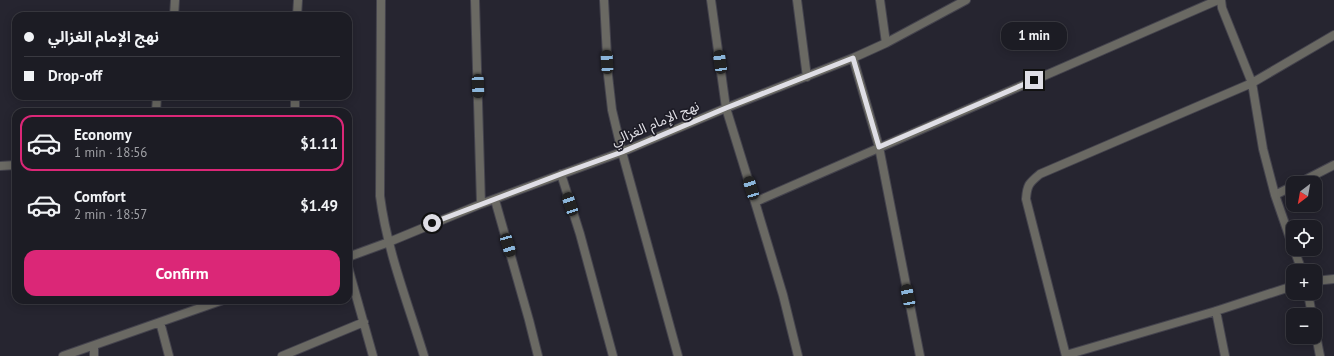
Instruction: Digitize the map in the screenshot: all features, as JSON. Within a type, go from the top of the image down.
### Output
[{"type":"street","points":[[174,12],[175,0]]},
{"type":"street","points":[[298,0],[298,12]]},
{"type":"street","points":[[381,0],[380,196],[383,220],[389,242],[424,356]]},
{"type":"street","points":[[475,0],[481,204]]},
{"type":"street","points":[[604,0],[608,75],[612,110],[622,152],[678,356]]},
{"type":"street","points":[[711,0],[726,108],[783,295],[798,356]]},
{"type":"street","points":[[797,0],[807,77]]},
{"type":"street","points":[[880,0],[886,44]]},
{"type":"street","name":"نهج الإمام الغزالي","points":[[352,256],[481,204],[622,152],[726,108],[853,58],[886,44],[966,0]]},
{"type":"street","points":[[755,202],[1219,0],[1252,83],[1263,149],[1275,195],[1286,227]]},
{"type":"street","points":[[1286,288],[1216,311],[1066,355],[1026,199],[1027,187],[1032,180],[1040,174],[1252,83],[1334,35]]},
{"type":"street","points":[[853,58],[879,147],[920,356]]},
{"type":"street","points":[[0,166],[12,165]]},
{"type":"street","points":[[1313,176],[1334,165]]},
{"type":"street","points":[[561,174],[580,234],[613,356]]},
{"type":"street","points":[[1275,195],[1286,190]]},
{"type":"street","points":[[495,200],[538,356]]},
{"type":"street","points":[[1322,280],[1334,279]]},
{"type":"street","points":[[352,281],[374,356]]},
{"type":"street","points":[[63,356],[212,304]]},
{"type":"street","points":[[1216,311],[1225,356]]},
{"type":"street","points":[[160,322],[169,356]]},
{"type":"street","points":[[282,356],[364,322]]},
{"type":"street","points":[[1318,344],[1320,356]]},
{"type":"street","points":[[94,346],[94,356]]},
{"type":"route","points":[[432,223],[622,152],[726,108],[853,58],[879,147],[1034,80]]}]
